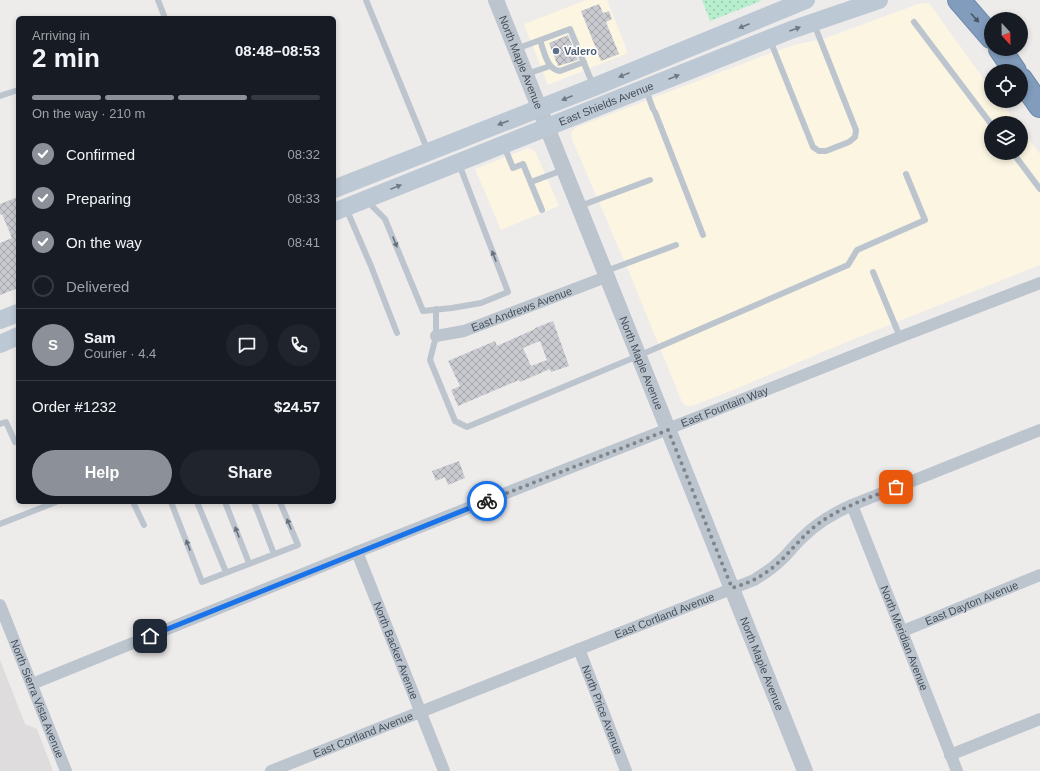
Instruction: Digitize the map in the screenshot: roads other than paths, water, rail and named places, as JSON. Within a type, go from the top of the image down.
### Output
[{"type":"highway","points":[[959,0],[984,29]]},
{"type":"highway","points":[[1028,89],[1040,106]]},
{"type":"main road","name":"East Shields Avenue","points":[[336,188],[594,87],[806,0]]},
{"type":"main road","name":"East Shields Avenue","points":[[340,210],[770,39],[879,0]]},
{"type":"main road","points":[[0,320],[16,314]]},
{"type":"main road","points":[[0,344],[16,337]]},
{"type":"street","name":"North Maple Avenue","points":[[496,0],[805,771]]},
{"type":"street","name":"East Andrews Avenue","points":[[436,336],[464,331],[605,274]]},
{"type":"street","name":"East Fountain Way","points":[[32,684],[357,552],[1040,282]]},
{"type":"street","name":"East Cortland Avenue","points":[[271,771],[754,580],[781,560],[802,537],[836,513],[852,505],[1040,430]]},
{"type":"street","name":"North Meridian Avenue","points":[[852,505],[957,771]]},
{"type":"street","name":"North Backer Avenue","points":[[357,552],[444,771]]},
{"type":"street","name":"East Dayton Avenue","points":[[903,631],[1040,575]]},
{"type":"street","name":"North Sierra Vista Avenue","points":[[0,605],[66,771]]},
{"type":"street","name":"North Price Avenue","points":[[579,649],[626,771]]},
{"type":"street","points":[[950,755],[1040,718]]},
{"type":"lane","points":[[158,0],[164,16]]},
{"type":"lane","points":[[366,0],[428,152]]},
{"type":"lane","points":[[914,22],[985,116]]},
{"type":"lane","points":[[770,39],[813,147],[819,151],[826,151],[849,142],[855,137],[856,130],[813,23]]},
{"type":"lane","points":[[516,49],[570,29],[594,87]]},
{"type":"lane","points":[[540,40],[550,66],[557,71],[584,62]]},
{"type":"lane","points":[[526,75],[550,66]]},
{"type":"lane","points":[[645,88],[703,235]]},
{"type":"lane","points":[[0,96],[16,91]]},
{"type":"lane","points":[[503,145],[513,168],[523,164],[542,210]]},
{"type":"lane","points":[[1018,160],[1040,189]]},
{"type":"lane","points":[[366,199],[385,218],[423,311],[481,303],[508,292],[458,163]]},
{"type":"lane","points":[[531,182],[563,169]]},
{"type":"lane","points":[[436,309],[436,336],[430,360],[455,421],[467,427],[638,356],[848,265],[857,250],[925,220],[906,174]]},
{"type":"lane","points":[[578,207],[650,180]]},
{"type":"lane","points":[[340,210],[371,266],[397,332]]},
{"type":"lane","points":[[605,274],[676,245]]},
{"type":"lane","points":[[873,272],[900,337]]},
{"type":"lane","points":[[0,424],[6,422],[16,442]]},
{"type":"lane","points":[[0,524],[51,504]]},
{"type":"lane","points":[[135,504],[144,525]]},
{"type":"lane","points":[[172,504],[202,582],[298,545],[281,504]]},
{"type":"lane","points":[[198,504],[226,572]]},
{"type":"lane","points":[[227,504],[249,563]]},
{"type":"lane","points":[[255,504],[274,554]]},
{"type":"place","name":"Valero","points":[[556,51]]}]
